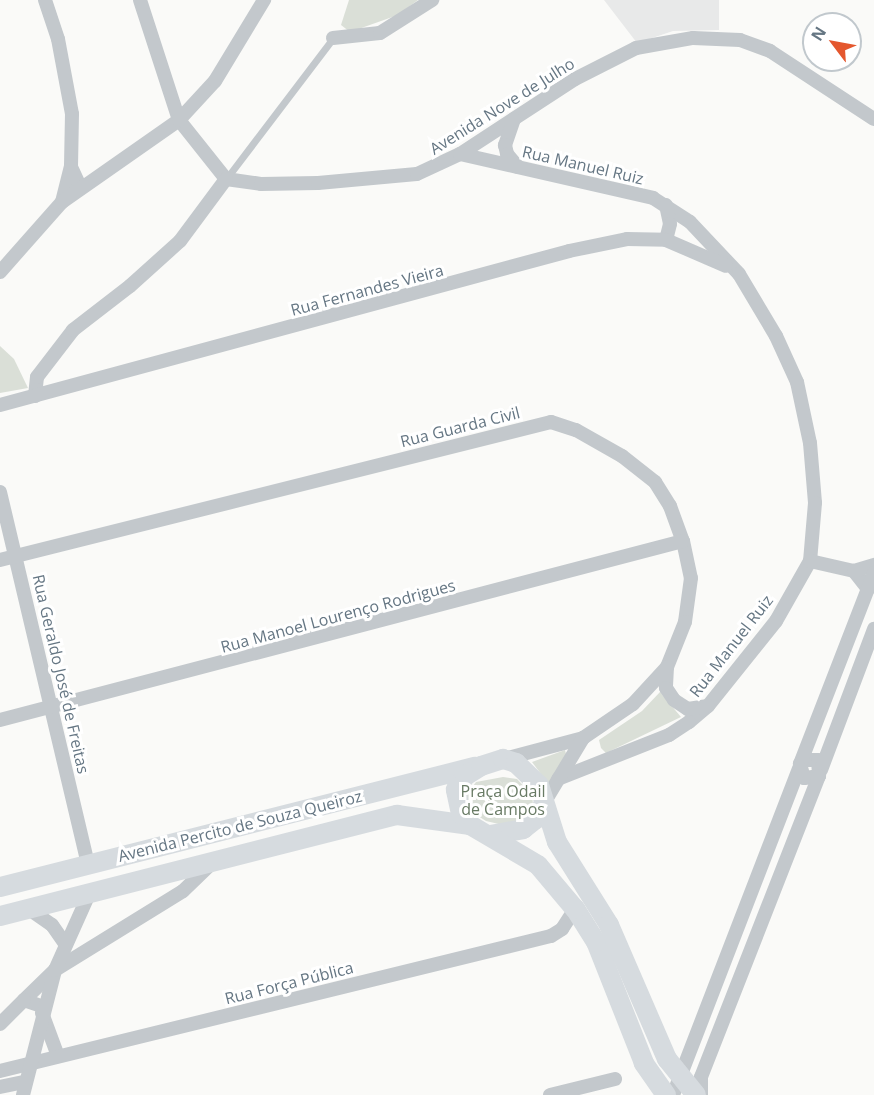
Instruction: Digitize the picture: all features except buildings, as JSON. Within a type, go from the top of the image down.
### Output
[{"type":"main road","points":[[666,1095],[644,1063],[596,942],[575,909],[538,865],[470,825],[457,807],[456,790],[465,776],[481,766],[503,759],[533,775],[557,842],[609,925],[660,1044],[679,1075],[696,1095]]},
{"type":"main road","name":"Avenida Percito de Souza Queiroz","points":[[0,887],[481,766]]},
{"type":"main road","points":[[490,835],[523,829],[536,819],[544,804]]},
{"type":"main road","name":"Avenida Percito de Souza Queiroz","points":[[0,916],[397,815],[470,825]]},
{"type":"street","points":[[45,0],[58,39],[72,114],[71,167],[62,202]]},
{"type":"street","points":[[35,396],[37,377],[73,330],[130,286],[180,241],[226,179],[179,120],[140,0]]},
{"type":"street","points":[[0,272],[62,202],[179,120],[215,81],[264,0]]},
{"type":"street","points":[[333,38],[380,33],[432,0]]},
{"type":"street","name":"Avenida Nove de Julho","points":[[226,179],[261,184],[318,183],[417,174],[460,154],[575,79],[636,48],[693,38],[740,40],[770,51],[869,116],[874,127]]},
{"type":"street","points":[[514,119],[506,145],[507,154],[518,167]]},
{"type":"street","name":"Rua Manuel Ruiz","points":[[460,154],[638,194],[666,206],[690,222],[740,274],[777,336],[797,382],[810,444],[814,494],[810,561],[776,621],[708,706],[669,735],[558,779]]},
{"type":"street","points":[[71,167],[81,188]]},
{"type":"street","points":[[666,206],[670,224],[666,240]]},
{"type":"street","name":"Rua Fernandes Vieira","points":[[0,405],[569,251],[627,239],[666,240],[710,255],[740,274]]},
{"type":"street","name":"Rua Guarda Civil","points":[[0,560],[551,423],[576,430],[622,456],[655,482],[670,506],[683,541],[691,578],[685,621],[667,667]]},
{"type":"street","name":"Rua Geraldo José de Freitas","points":[[0,492],[88,865]]},
{"type":"street","name":"Rua Manoel Lourenço Rodrigues","points":[[0,720],[683,541]]},
{"type":"street","points":[[810,561],[854,571],[874,565]]},
{"type":"street","points":[[854,571],[868,589]]},
{"type":"street","points":[[673,1095],[874,573]]},
{"type":"street","points":[[701,1095],[701,1077],[874,629]]},
{"type":"street","points":[[667,667],[666,688],[675,700],[688,709],[708,706]]},
{"type":"street","points":[[503,759],[583,738],[627,709],[667,667]]},
{"type":"street","points":[[544,804],[583,738]]},
{"type":"street","points":[[801,765],[809,779],[820,773]]},
{"type":"street","points":[[0,1024],[55,970],[183,891],[215,861]]},
{"type":"street","points":[[0,1087],[23,1089],[55,970],[89,894]]},
{"type":"street","points":[[29,909],[44,917],[66,945]]},
{"type":"street","name":"Rua Força Pública","points":[[0,1071],[551,936],[562,929],[575,909]]},
{"type":"street","points":[[24,1000],[43,1010],[58,1056]]},
{"type":"street","points":[[550,1095],[581,1091],[615,1079]]},
{"type":"lane","points":[[226,179],[333,38]]},
{"type":"shaded area","points":[[604,0],[719,0],[719,30],[673,31],[637,43]]},
{"type":"green space","points":[[349,0],[418,0],[398,15],[350,32],[341,25]]},
{"type":"green space","points":[[0,346],[14,359],[28,388],[0,393]]},
{"type":"green space","points":[[660,692],[681,717],[606,753],[601,748],[599,740],[642,711]]},
{"type":"green space","points":[[565,750],[566,754],[550,786],[532,762]]},
{"type":"green space","name":"Praça Odail de Campos","points":[[503,777],[517,779],[532,795],[533,805],[519,823],[503,825],[486,821],[467,809],[466,796],[476,782]]}]
